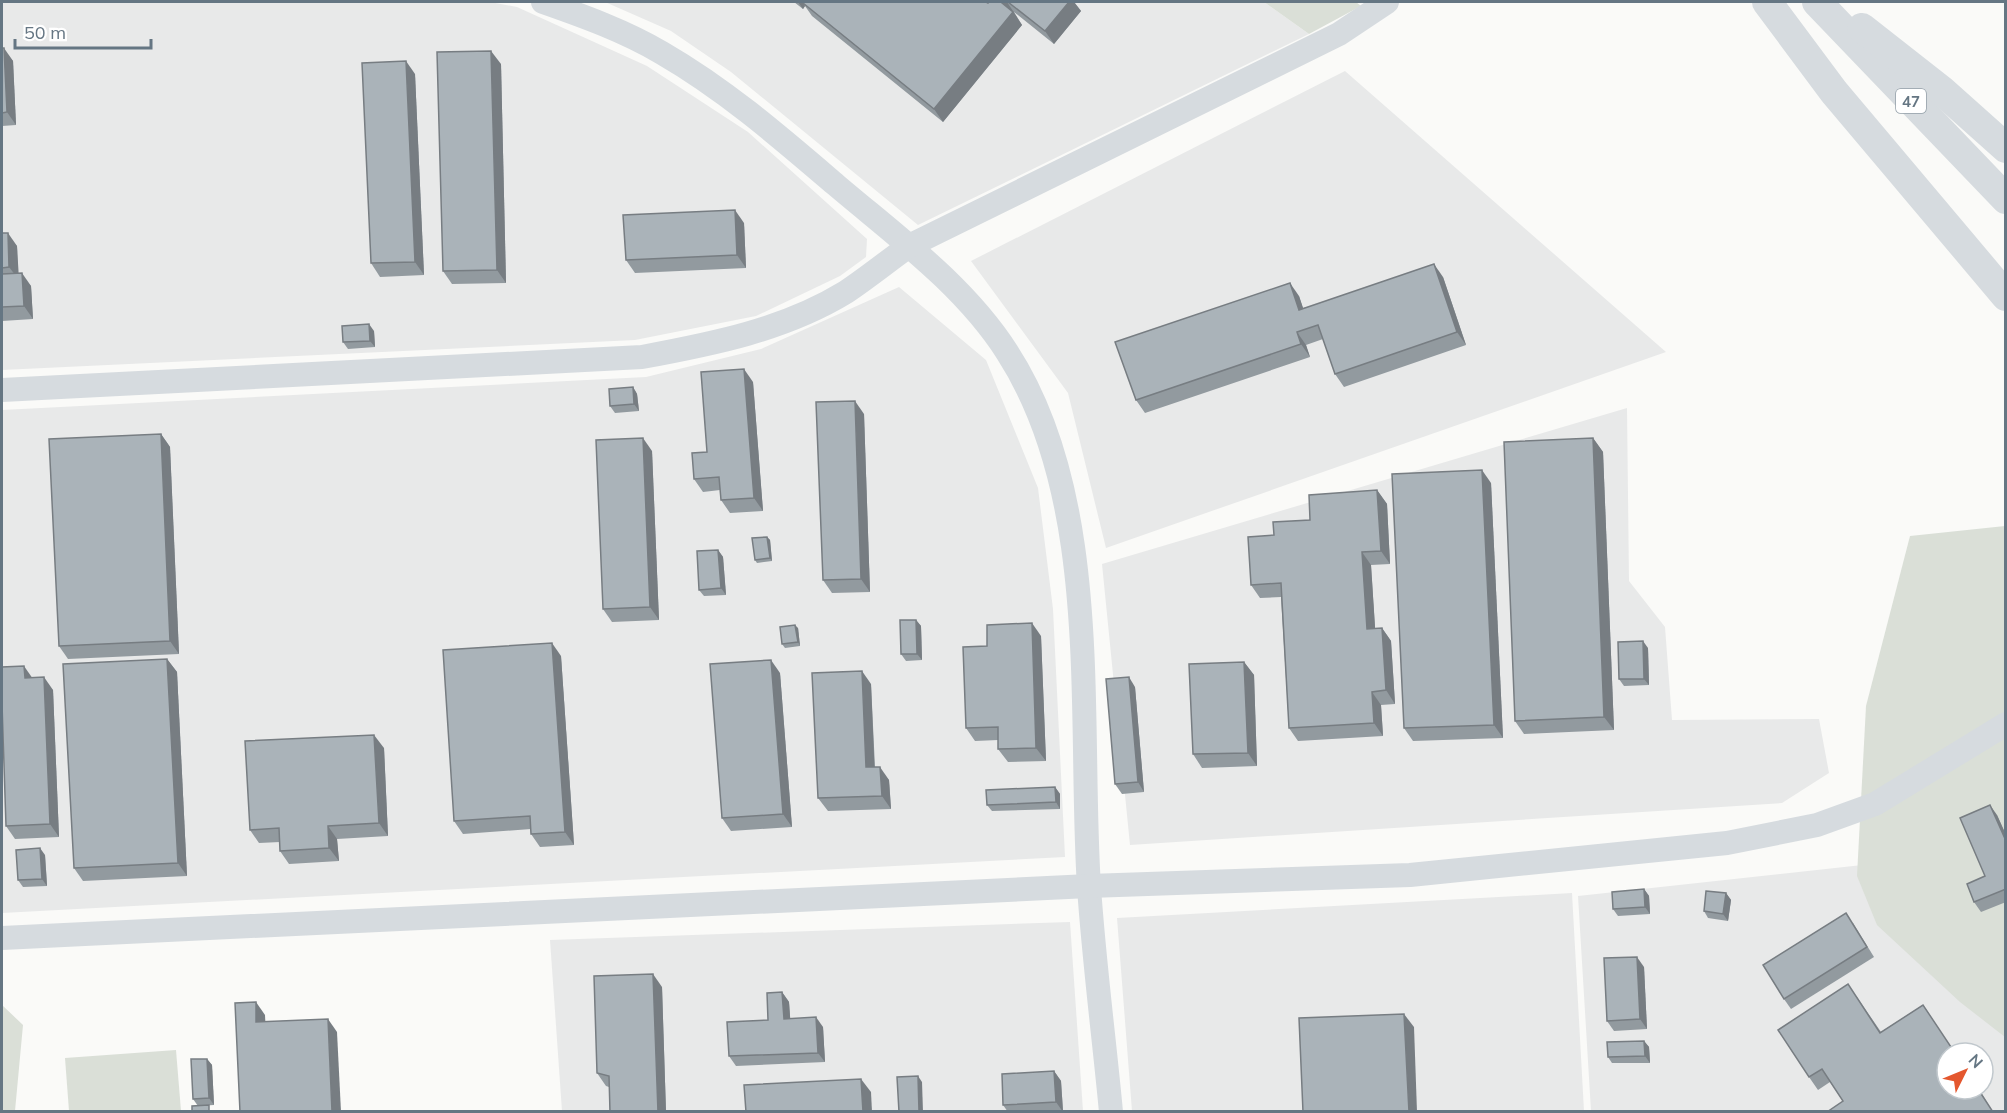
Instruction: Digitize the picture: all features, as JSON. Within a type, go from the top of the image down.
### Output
[{"type":"highway","points":[[1767,2],[1834,92],[2006,296]]},
{"type":"highway","name":"47","points":[[1817,2],[2006,199]]},
{"type":"highway","points":[[1830,2],[1941,90],[2006,148]]},
{"type":"street","points":[[543,2],[588,17],[661,52],[724,92],[909,246],[966,299],[1007,351],[1039,409],[1056,460],[1070,526],[1082,661],[1089,886],[1111,1112]]},
{"type":"street","points":[[2,390],[642,357],[729,340],[787,320],[845,292],[909,246],[1339,34],[1387,2]]},
{"type":"street","points":[[2,938],[1089,886],[1410,875],[1727,843],[1817,825],[1875,804],[1923,778],[2006,724]]},
{"type":"shaded area","points":[[2,2],[490,2],[517,7],[647,66],[748,132],[867,239],[866,257],[840,276],[756,316],[635,340],[2,370]]},
{"type":"shaded area","points":[[605,2],[1264,2],[1309,34],[918,225],[731,72],[671,31]]},
{"type":"shaded area","points":[[1264,2],[1356,2],[1361,6],[1309,34]]},
{"type":"shaded area","points":[[1345,71],[1666,352],[1106,548],[1068,393],[971,261]]},
{"type":"shaded area","points":[[899,287],[986,360],[1038,488],[1053,609],[1065,857],[2,913],[2,410],[646,377],[761,349]]},
{"type":"shaded area","points":[[1627,408],[1629,581],[1665,627],[1672,720],[1819,719],[1829,773],[1782,803],[1130,845],[1102,564]]},
{"type":"shaded area","points":[[2005,526],[2005,1037],[1960,1002],[1877,925],[1857,876],[1866,706],[1910,536]]},
{"type":"shaded area","points":[[1908,860],[2005,1006],[2005,1111],[1591,1111],[1578,896]]},
{"type":"shaded area","points":[[1572,893],[1584,1111],[1132,1111],[1117,918]]},
{"type":"shaded area","points":[[1070,922],[1083,1111],[562,1111],[550,940]]},
{"type":"shaded area","points":[[2,1005],[23,1025],[15,1111],[2,1111]]},
{"type":"shaded area","points":[[176,1050],[181,1111],[69,1111],[65,1058]]},
{"type":"building","points":[[804,2],[1003,2],[1013,12],[934,109]]},
{"type":"building","points":[[1008,2],[1069,2],[1045,31]]},
{"type":"building","points":[[2,48],[4,48],[7,112],[2,113]]},
{"type":"building","points":[[491,51],[497,270],[443,271],[437,52]]},
{"type":"building","points":[[406,61],[415,262],[371,263],[362,63]]},
{"type":"building","points":[[735,210],[737,255],[626,260],[623,215]]},
{"type":"building","points":[[2,233],[8,233],[9,267],[2,268]]},
{"type":"building","points":[[1434,264],[1457,332],[1335,374],[1318,325],[1297,332],[1301,344],[1136,400],[1115,342],[1290,283],[1299,310]]},
{"type":"building","points":[[22,273],[24,306],[2,307],[2,274]]},
{"type":"building","points":[[369,324],[370,341],[343,342],[342,326]]},
{"type":"building","points":[[744,369],[754,498],[721,500],[719,477],[694,479],[692,453],[707,452],[701,372]]},
{"type":"building","points":[[633,387],[634,404],[610,406],[609,389]]},
{"type":"building","points":[[855,401],[861,579],[823,580],[816,402]]},
{"type":"building","points":[[161,434],[170,641],[59,646],[49,439]]},
{"type":"building","points":[[643,438],[650,607],[603,609],[596,440]]},
{"type":"building","points":[[1593,438],[1604,717],[1515,721],[1504,442]]},
{"type":"building","points":[[1482,470],[1494,725],[1404,728],[1392,474]]},
{"type":"building","points":[[1377,490],[1381,551],[1362,552],[1367,629],[1382,628],[1386,690],[1372,692],[1374,723],[1289,728],[1281,583],[1251,585],[1248,537],[1274,535],[1273,522],[1310,520],[1309,495]]},
{"type":"building","points":[[767,537],[770,558],[755,560],[752,538]]},
{"type":"building","points":[[718,550],[721,588],[699,590],[697,551]]},
{"type":"building","points":[[900,620],[916,620],[917,654],[901,654]]},
{"type":"building","points":[[1032,623],[1036,748],[998,749],[998,727],[966,728],[963,647],[987,646],[987,625]]},
{"type":"building","points":[[795,625],[798,642],[782,644],[780,627]]},
{"type":"building","points":[[1643,641],[1644,679],[1619,679],[1618,642]]},
{"type":"building","points":[[552,643],[565,832],[531,834],[530,816],[454,821],[443,650]]},
{"type":"building","points":[[167,659],[178,863],[74,868],[63,664]]},
{"type":"building","points":[[771,660],[783,814],[722,818],[710,664]]},
{"type":"building","points":[[1244,662],[1248,753],[1193,754],[1189,664]]},
{"type":"building","points":[[24,666],[25,678],[44,677],[50,824],[6,826],[2,667]]},
{"type":"building","points":[[862,671],[866,767],[880,767],[882,796],[818,798],[812,673]]},
{"type":"building","points":[[1129,677],[1138,782],[1115,784],[1106,679]]},
{"type":"building","points":[[374,735],[379,823],[328,826],[329,848],[280,851],[279,828],[250,830],[245,741]]},
{"type":"building","points":[[1055,787],[1056,802],[987,805],[986,790]]},
{"type":"building","points":[[1990,805],[2006,841],[2006,889],[1974,902],[1967,884],[1985,876],[1960,818]]},
{"type":"building","points":[[40,848],[42,879],[18,880],[16,850]]},
{"type":"building","points":[[1644,889],[1645,907],[1613,909],[1612,892]]},
{"type":"building","points":[[1706,891],[1726,893],[1723,914],[1704,911]]},
{"type":"building","points":[[1846,913],[1867,947],[1784,999],[1763,965]]},
{"type":"building","points":[[1637,957],[1640,1019],[1607,1021],[1604,958]]},
{"type":"building","points":[[653,974],[658,1112],[610,1112],[609,1076],[597,1073],[594,976]]},
{"type":"building","points":[[1848,984],[1880,1033],[1923,1005],[1947,1041],[1935,1041],[1935,1101],[1986,1101],[1993,1112],[1827,1112],[1843,1101],[1822,1069],[1809,1077],[1778,1030]]},
{"type":"building","points":[[782,992],[784,1019],[816,1017],[818,1053],[729,1056],[727,1022],[768,1020],[767,993]]},
{"type":"building","points":[[256,1002],[256,1022],[328,1019],[332,1112],[240,1112],[235,1003]]},
{"type":"building","points":[[1404,1014],[1409,1112],[1303,1112],[1299,1018]]},
{"type":"building","points":[[1644,1041],[1645,1056],[1608,1057],[1607,1042]]},
{"type":"building","points":[[191,1059],[207,1059],[209,1098],[193,1099]]},
{"type":"building","points":[[1054,1071],[1056,1102],[1003,1105],[1002,1074]]},
{"type":"building","points":[[918,1076],[919,1112],[899,1112],[897,1077]]},
{"type":"building","points":[[861,1079],[863,1112],[746,1112],[744,1085]]},
{"type":"building","points":[[209,1105],[209,1112],[192,1112],[192,1106]]}]
